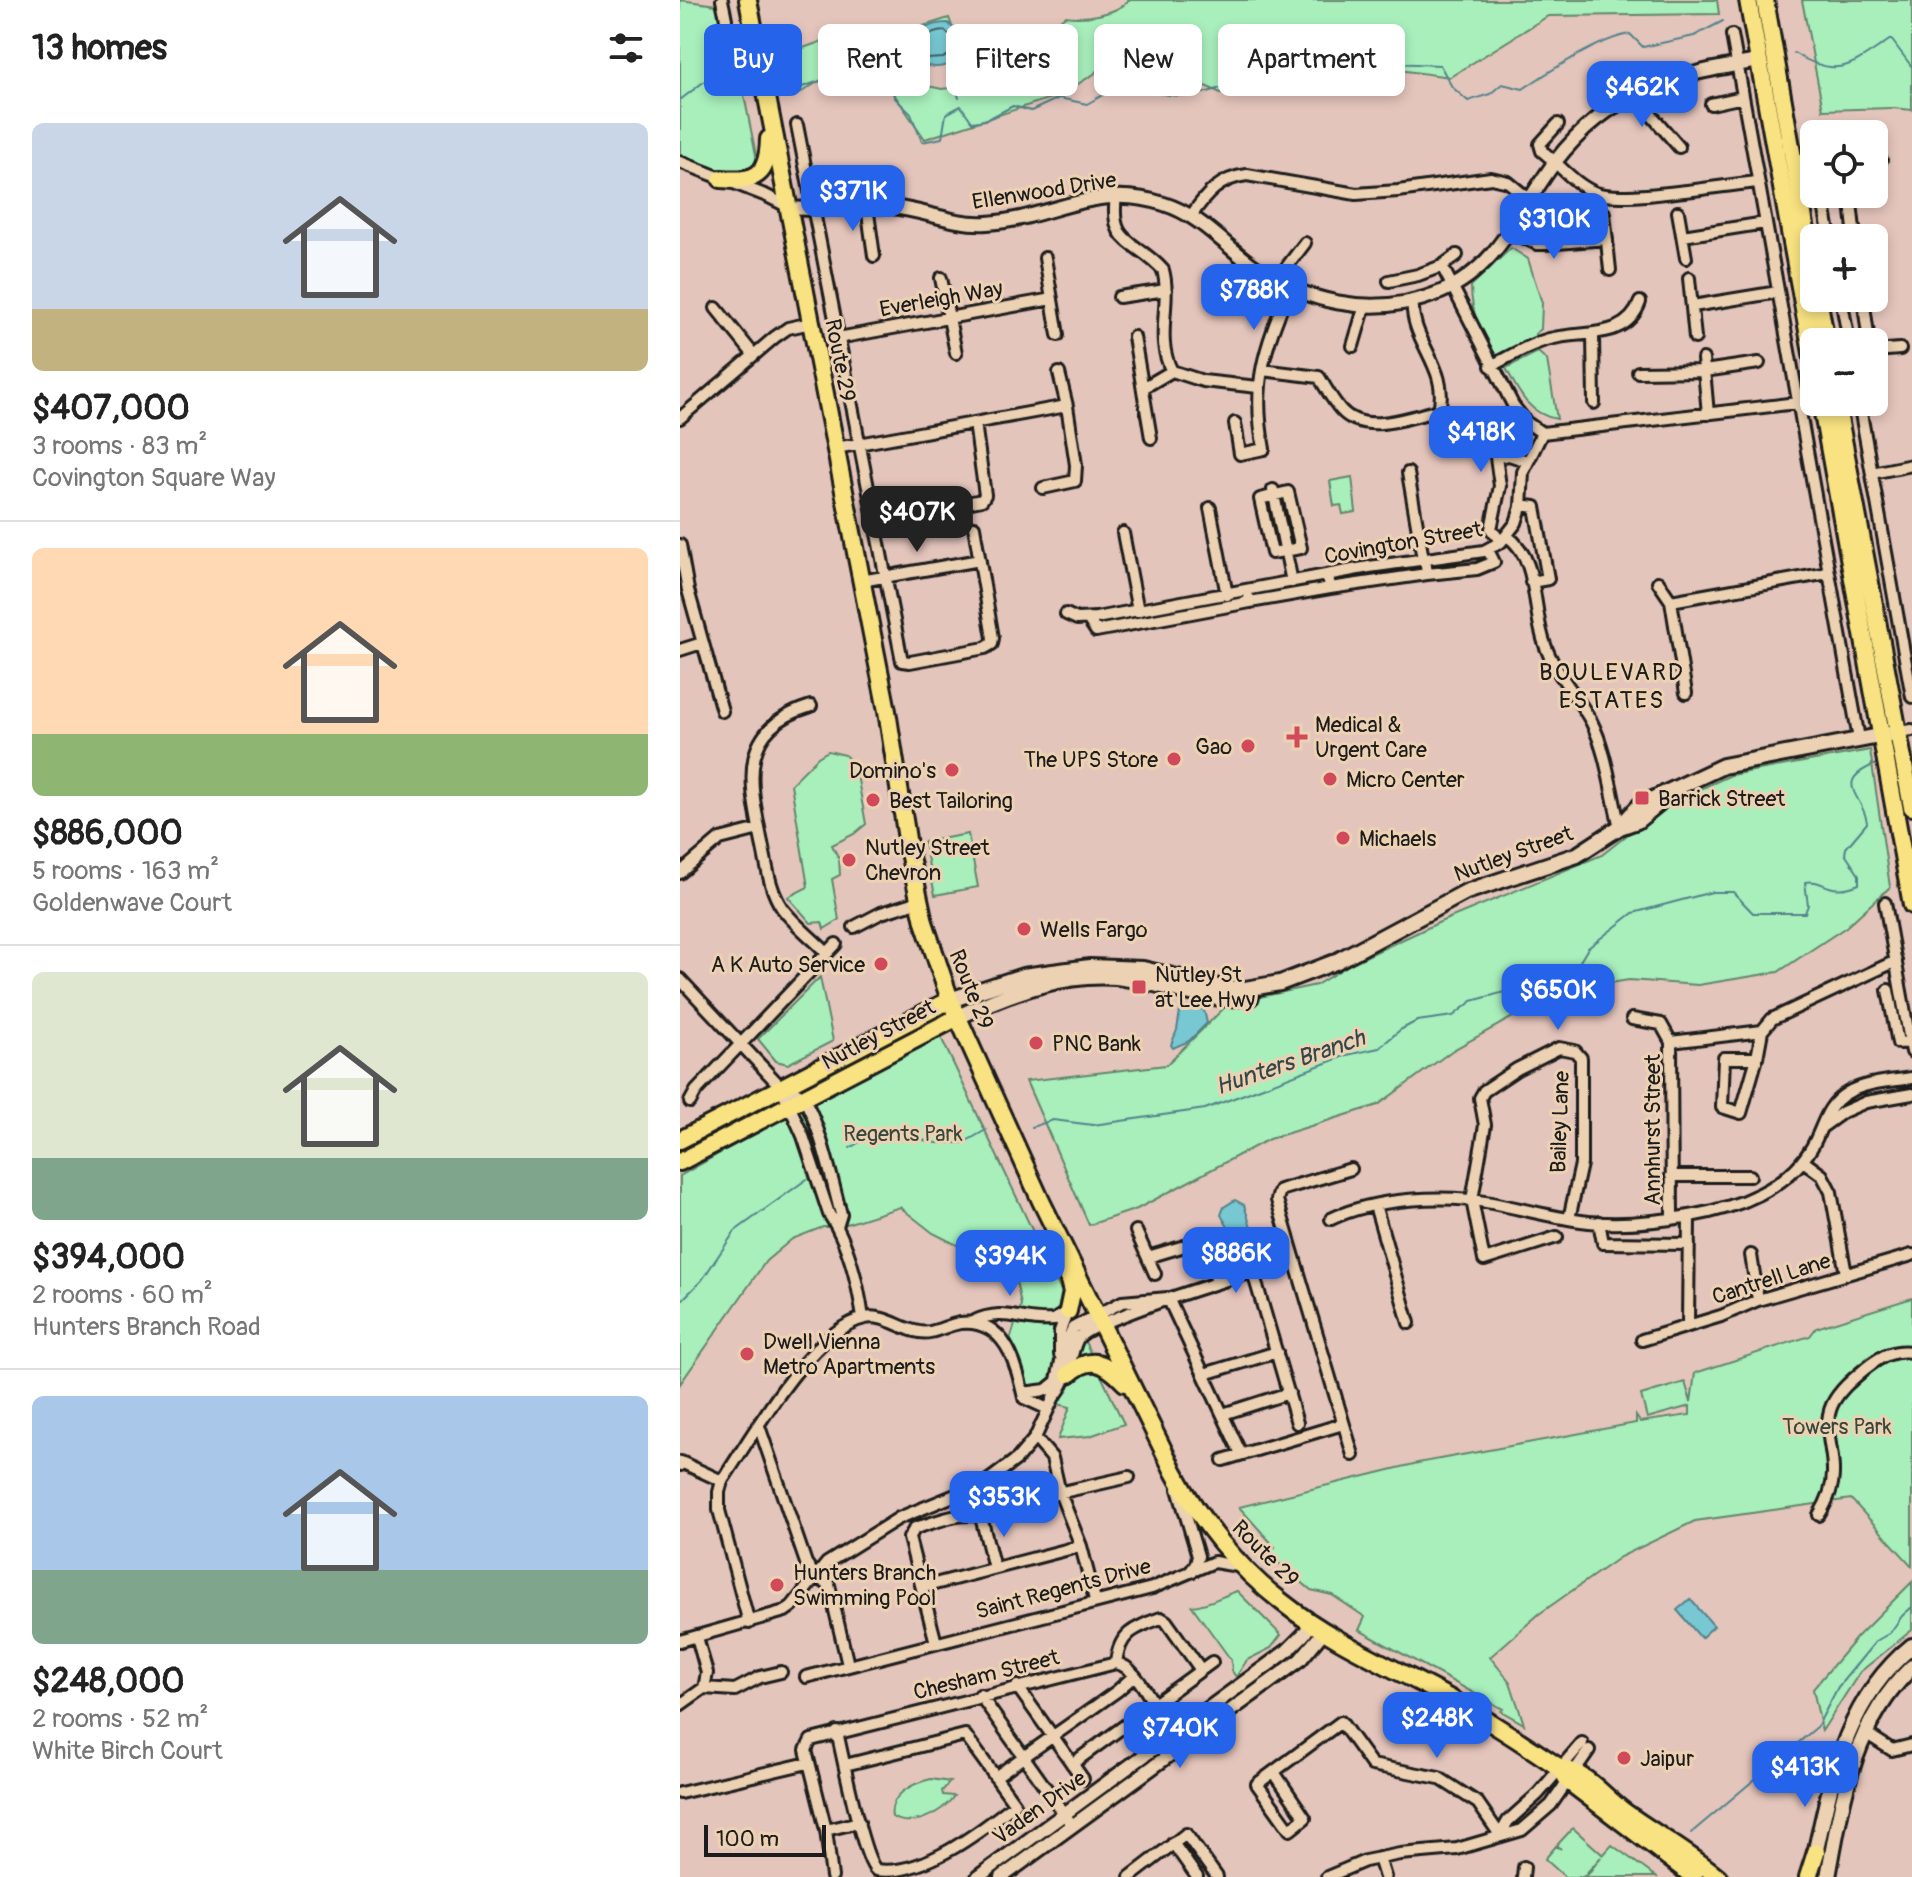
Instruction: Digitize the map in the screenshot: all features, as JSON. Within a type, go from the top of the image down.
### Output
[{"type":"main road","name":"Route 29","points":[[748,0],[836,448],[924,922],[950,1000],[1055,1228],[1174,1472],[1195,1509],[1244,1568],[1282,1603],[1452,1700],[1673,1842],[1718,1877]]},
{"type":"main road","points":[[1748,0],[1807,328]]},
{"type":"main road","points":[[1765,0],[1805,224]]},
{"type":"main road","points":[[721,179],[748,180],[764,169],[769,151],[770,114]]},
{"type":"main road","points":[[1824,416],[1897,733],[1912,905]]},
{"type":"main road","points":[[1839,416],[1912,807]]},
{"type":"main road","name":"Nutley Street","points":[[680,1140],[950,1000],[1001,981],[1056,969],[1124,967],[1163,973],[1210,986],[1245,989],[1280,983],[1335,962],[1466,892],[1577,855],[1620,827],[1640,805],[1704,773],[1733,763],[1897,733]]},
{"type":"main road","name":"Nutley Street","points":[[680,1162],[958,1017],[1022,991],[1094,977],[1134,980],[1215,999],[1246,998],[1296,987],[1317,977],[1335,962]]},
{"type":"main road","points":[[1055,1228],[1072,1292],[1068,1311]]},
{"type":"main road","points":[[1062,1372],[1085,1363],[1099,1363],[1135,1393]]},
{"type":"main road","points":[[1809,1877],[1835,1767],[1852,1723],[1880,1680],[1912,1646]]},
{"type":"main road","points":[[1828,1877],[1845,1787],[1864,1732],[1887,1695],[1912,1667]]},
{"type":"main road","name":"Route 29","points":[[1568,1773],[1694,1877]]},
{"type":"street","points":[[722,0],[726,19]]},
{"type":"street","points":[[1732,35],[1859,739]]},
{"type":"street","name":"Ellenwood Drive","points":[[789,208],[895,207],[950,221],[984,223],[1014,219],[1088,198],[1134,196],[1163,203],[1191,216],[1289,289],[1336,302],[1365,305],[1413,300],[1452,286],[1489,260],[1556,161],[1590,124],[1616,104],[1657,83],[1759,61]]},
{"type":"street","points":[[1607,83],[1630,77],[1642,104],[1679,147]]},
{"type":"street","points":[[1711,104],[1743,97]]},
{"type":"street","points":[[1558,124],[1540,144],[1542,151],[1581,186],[1610,197],[1758,182]]},
{"type":"street","points":[[797,125],[902,661],[985,648],[992,644],[974,527]]},
{"type":"street","points":[[680,162],[767,196],[789,208]]},
{"type":"street","points":[[1191,216],[1215,187],[1229,178],[1247,175],[1356,194],[1491,178],[1508,182],[1530,200]]},
{"type":"street","points":[[1116,196],[1116,227],[1121,235],[1163,270],[1166,290],[1163,346],[1172,371]]},
{"type":"street","points":[[867,206],[874,256]]},
{"type":"street","points":[[1678,212],[1686,258]]},
{"type":"street","points":[[1604,213],[1610,270]]},
{"type":"street","points":[[1683,236],[1765,223]]},
{"type":"street","points":[[1511,231],[1537,244],[1607,239]]},
{"type":"street","points":[[1276,281],[1305,243]]},
{"type":"street","points":[[1389,281],[1442,266],[1457,255]]},
{"type":"street","points":[[1045,258],[1058,335]]},
{"type":"street","points":[[1442,266],[1491,366],[1522,418],[1542,433],[1800,403]]},
{"type":"street","points":[[941,278],[956,353]]},
{"type":"street","points":[[1689,278],[1695,338]]},
{"type":"street","points":[[1235,423],[1240,454],[1264,449],[1259,423],[1258,387],[1268,341],[1289,289]]},
{"type":"street","points":[[1119,297],[1166,290]]},
{"type":"street","points":[[1693,306],[1778,292]]},
{"type":"street","name":"Everleigh Way","points":[[838,338],[1052,299]]},
{"type":"street","points":[[1262,370],[1319,377],[1342,412],[1361,423],[1392,421],[1439,410],[1443,394],[1436,367],[1416,328],[1413,300]]},
{"type":"street","points":[[1491,366],[1553,338],[1593,334],[1622,325],[1632,319],[1640,302]]},
{"type":"street","points":[[1353,346],[1365,305]]},
{"type":"street","points":[[716,308],[753,354]]},
{"type":"street","points":[[680,418],[753,354],[788,328],[811,323]]},
{"type":"street","points":[[1593,334],[1594,403]]},
{"type":"street","points":[[1134,337],[1151,438]]},
{"type":"street","points":[[1888,350],[1900,349]]},
{"type":"street","points":[[1703,359],[1708,414]]},
{"type":"street","points":[[1638,372],[1704,371],[1759,363]]},
{"type":"street","points":[[1143,388],[1172,371],[1203,381],[1258,387]]},
{"type":"street","points":[[1043,488],[1075,481],[1076,465],[1059,373]]},
{"type":"street","points":[[836,448],[1067,406]]},
{"type":"street","points":[[1862,416],[1912,697]]},
{"type":"street","points":[[874,521],[982,500],[985,495],[975,423]]},
{"type":"street","name":"Covington Street","points":[[1066,614],[1077,619],[1088,619],[1227,595],[1249,596],[1292,582],[1328,575],[1424,559],[1472,555],[1488,550],[1504,539],[1516,523],[1527,461],[1542,433]]},
{"type":"street","points":[[1527,461],[1509,455],[1496,457],[1500,486],[1491,529],[1523,550],[1550,661],[1592,723],[1601,747],[1620,827]]},
{"type":"street","points":[[1872,473],[1912,465]]},
{"type":"street","points":[[1408,473],[1427,574]]},
{"type":"street","points":[[1273,492],[1292,582]]},
{"type":"street","points":[[1521,505],[1535,507],[1548,579],[1531,582]]},
{"type":"street","points":[[1210,508],[1227,595]]},
{"type":"street","points":[[1123,533],[1138,611]]},
{"type":"street","points":[[680,545],[702,643],[722,711]]},
{"type":"street","points":[[1088,619],[1096,631],[1249,596],[1477,569],[1494,562],[1488,550]]},
{"type":"street","points":[[861,581],[980,560]]},
{"type":"street","points":[[1671,601],[1828,573]]},
{"type":"street","points":[[1328,575],[1330,588]]},
{"type":"street","points":[[1658,582],[1671,601],[1686,693]]},
{"type":"street","points":[[680,650],[702,643]]},
{"type":"street","points":[[811,706],[781,718],[763,737],[752,761],[751,791],[770,880],[783,909],[826,952]]},
{"type":"street","points":[[680,873],[720,839],[759,829]]},
{"type":"street","points":[[854,927],[885,911],[920,901]]},
{"type":"street","points":[[1885,903],[1911,1047],[1898,1043],[1888,990]]},
{"type":"street","points":[[690,1102],[696,1091],[741,1042],[836,944]]},
{"type":"street","points":[[1757,1058],[1724,1058],[1722,1107],[1741,1113],[1757,1058],[1762,1031],[1772,1019],[1896,961]]},
{"type":"street","points":[[680,979],[813,1119],[841,1214],[837,1227]]},
{"type":"street","points":[[1632,1019],[1661,1024],[1671,1042],[1762,1031]]},
{"type":"street","name":"Annhurst Street","points":[[1671,1042],[1672,1218]]},
{"type":"street","name":"Bailey Lane","points":[[1472,1200],[1485,1125],[1480,1098],[1484,1091],[1544,1054],[1568,1048],[1581,1058],[1581,1164],[1569,1219]]},
{"type":"street","points":[[1331,1219],[1375,1205],[1453,1199],[1599,1222],[1649,1222],[1689,1216],[1768,1190],[1803,1161],[1822,1127],[1824,1115],[1848,1092],[1912,1078]]},
{"type":"street","points":[[781,1087],[797,1092],[803,1136],[829,1214],[855,1275],[863,1318]]},
{"type":"street","points":[[1822,1127],[1843,1112],[1866,1102],[1912,1094]]},
{"type":"street","points":[[1803,1161],[1822,1175],[1831,1192],[1846,1274]]},
{"type":"street","points":[[1351,1169],[1280,1190],[1277,1200],[1353,1455]]},
{"type":"street","points":[[1671,1176],[1750,1176]]},
{"type":"street","points":[[1472,1200],[1484,1260],[1557,1237]]},
{"type":"street","points":[[1375,1205],[1409,1323]]},
{"type":"street","points":[[1688,1326],[1689,1216]]},
{"type":"street","points":[[1599,1222],[1603,1243],[1689,1244]]},
{"type":"street","points":[[1136,1231],[1155,1274]]},
{"type":"street","points":[[1148,1257],[1198,1242],[1208,1250],[1217,1283]]},
{"type":"street","points":[[1751,1255],[1758,1300]]},
{"type":"street","name":"Cantrell Lane","points":[[1642,1340],[1721,1316],[1758,1300],[1912,1255]]},
{"type":"street","points":[[1026,1393],[1046,1390],[1062,1372],[1079,1336],[1122,1302],[1168,1298],[1294,1259]]},
{"type":"street","points":[[1253,1272],[1297,1423]]},
{"type":"street","points":[[1168,1298],[1241,1454]]},
{"type":"street","points":[[749,1623],[719,1510],[719,1492],[722,1481],[811,1353],[831,1335],[863,1318],[885,1320],[927,1333],[970,1323],[986,1315],[1054,1320],[1068,1311]]},
{"type":"street","points":[[680,1641],[776,1615],[792,1606],[827,1563],[892,1522],[985,1483],[1004,1470],[1035,1438],[1050,1404],[1062,1389],[1058,1340],[1068,1311]]},
{"type":"street","points":[[970,1323],[989,1328],[1004,1341],[1028,1401],[1050,1404]]},
{"type":"street","points":[[1204,1374],[1277,1352]]},
{"type":"street","points":[[1819,1515],[1829,1494],[1833,1475],[1828,1421],[1834,1402],[1847,1386],[1879,1359],[1892,1352],[1912,1352]]},
{"type":"street","points":[[1223,1414],[1289,1393]]},
{"type":"street","points":[[1223,1460],[1343,1424]]},
{"type":"street","points":[[759,1426],[806,1563],[815,1576],[829,1585],[848,1665]]},
{"type":"street","points":[[1035,1438],[1052,1458],[1060,1493],[1081,1546],[1095,1600]]},
{"type":"street","points":[[680,1465],[681,1462],[722,1481]]},
{"type":"street","points":[[1174,1472],[1198,1556],[1191,1571]]},
{"type":"street","points":[[996,1507],[1129,1477]]},
{"type":"street","points":[[952,1498],[958,1517]]},
{"type":"street","points":[[936,1643],[909,1538],[915,1528],[975,1514],[981,1517],[994,1568]]},
{"type":"street","points":[[923,1587],[1081,1546]]},
{"type":"street","name":"Saint Regents Drive","points":[[806,1677],[1095,1600],[1152,1588],[1214,1562],[1244,1568]]},
{"type":"street","points":[[1154,1704],[1134,1676],[1122,1664],[1116,1663],[1118,1644],[1125,1636],[1161,1618],[1201,1670]]},
{"type":"street","name":"Vaden Drive","points":[[978,1877],[1318,1626]]},
{"type":"street","name":"Vaden Drive","points":[[1002,1877],[1300,1660],[1318,1626]]},
{"type":"street","points":[[697,1637],[707,1673],[704,1688]]},
{"type":"street","points":[[1072,1764],[1212,1662]]},
{"type":"street","name":"Chesham Street","points":[[808,1763],[806,1750],[811,1740],[1116,1663]]},
{"type":"street","points":[[680,1705],[704,1688],[735,1690],[760,1677],[781,1672]]},
{"type":"street","points":[[995,1777],[1134,1676]]},
{"type":"street","points":[[1017,1686],[1083,1779]]},
{"type":"street","points":[[980,1695],[1072,1825]]},
{"type":"street","points":[[1274,1772],[1305,1818],[1290,1830],[1257,1784],[1341,1722],[1372,1765],[1439,1778],[1478,1803],[1500,1835]]},
{"type":"street","points":[[837,1732],[845,1765],[859,1822],[869,1861],[876,1870],[896,1873],[935,1860],[1015,1804],[965,1735],[845,1765]]},
{"type":"street","points":[[1864,1732],[1892,1750],[1912,1745]]},
{"type":"street","points":[[1327,1877],[1346,1867],[1379,1858],[1457,1849],[1522,1830],[1537,1819],[1586,1746]]},
{"type":"street","points":[[680,1793],[808,1763],[826,1830],[832,1877]]},
{"type":"street","points":[[1500,1835],[1508,1821],[1568,1773]]},
{"type":"street","points":[[826,1830],[859,1822]]},
{"type":"street","points":[[1130,1877],[1186,1834],[1217,1877]]},
{"type":"street","points":[[1173,1843],[1197,1877]]},
{"type":"street","points":[[1379,1858],[1385,1877]]},
{"type":"green space","points":[[680,0],[716,5],[721,20],[728,24],[704,24],[704,96],[744,96],[757,160],[750,170],[715,170],[680,156]]},
{"type":"green space","points":[[1129,0],[1717,0],[1719,14],[1548,16],[1450,77],[1405,71],[1405,24],[1218,24],[1218,92],[1202,85],[1202,24],[1094,24],[1094,74],[1078,84],[1078,24],[1052,24],[1065,16],[1099,15]]},
{"type":"green space","points":[[1802,0],[1912,0],[1912,110],[1823,110]]},
{"type":"green space","points":[[949,18],[951,24],[930,33],[930,24]]},
{"type":"green space","points":[[818,43],[818,82],[802,92],[802,48]]},
{"type":"green space","points":[[930,86],[946,88],[946,96],[1057,96],[925,139],[895,96],[930,96]]},
{"type":"green space","points":[[1511,248],[1528,259],[1542,303],[1541,329],[1535,334],[1536,340],[1499,358],[1478,325],[1471,286]]},
{"type":"green space","points":[[1538,352],[1547,360],[1557,419],[1531,407],[1506,368]]},
{"type":"green space","points":[[1352,477],[1356,512],[1343,514],[1341,505],[1334,506],[1330,481]]},
{"type":"green space","points":[[1870,750],[1890,887],[1846,927],[1778,972],[1698,985],[1629,980],[1560,991],[1453,1050],[1378,1105],[1269,1139],[1137,1209],[1089,1225],[1026,1081],[1166,1065],[1224,1008],[1241,1001],[1316,985],[1352,963],[1440,922],[1602,855],[1665,805],[1731,775]]},
{"type":"green space","points":[[828,751],[845,755],[856,769],[866,824],[832,845],[839,859],[840,875],[832,879],[839,920],[824,929],[822,922],[811,923],[788,897],[808,887],[791,784]]},
{"type":"green space","points":[[968,834],[978,887],[935,895],[924,842]]},
{"type":"green space","points":[[820,977],[833,1041],[788,1064],[776,1061],[758,1039]]},
{"type":"green space","name":"Regents Park","points":[[937,1029],[1124,1424],[1090,1436],[1058,1439],[1070,1407],[1028,1401],[1008,1347],[1021,1305],[1012,1262],[995,1247],[961,1247],[933,1233],[900,1207],[837,1227],[823,1227],[792,1239],[766,1261],[680,1384],[680,1176]]},
{"type":"green space","name":"Towers Park","points":[[1912,1298],[1912,1566],[1851,1499],[1695,1521],[1620,1557],[1539,1614],[1490,1657],[1510,1682],[1524,1724],[1501,1711],[1503,1709],[1359,1630],[1365,1617],[1332,1595],[1311,1590],[1268,1554],[1275,1547],[1239,1507],[1418,1463],[1636,1423],[1636,1416],[1640,1422],[1690,1415],[1690,1406],[1647,1418],[1641,1395],[1685,1382],[1691,1402],[1695,1373],[1810,1336],[1816,1328]]},
{"type":"green space","points":[[1912,1582],[1912,1630],[1860,1672],[1822,1731],[1813,1689],[1857,1637]]},
{"type":"green space","points":[[1237,1591],[1281,1635],[1271,1648],[1247,1660],[1236,1677],[1231,1660],[1192,1606]]},
{"type":"green space","points":[[931,1779],[950,1782],[942,1791],[943,1795],[954,1796],[949,1802],[917,1820],[892,1817],[894,1802],[903,1791]]},
{"type":"green space","points":[[1573,1828],[1603,1855],[1612,1845],[1656,1877],[1586,1877],[1601,1857],[1583,1877],[1565,1877],[1545,1859],[1556,1846],[1561,1849],[1557,1845]]},
{"type":"water","points":[[948,23],[949,24],[946,24],[946,65],[932,67],[930,26]]},
{"type":"water","points":[[1193,1005],[1204,1010],[1207,1023],[1189,1041],[1173,1048],[1171,1045],[1180,1011]]},
{"type":"water","points":[[1235,1200],[1244,1205],[1255,1240],[1244,1243],[1236,1241],[1221,1215],[1224,1207]]},
{"type":"water","points":[[1690,1599],[1714,1626],[1701,1638],[1677,1610]]},
{"type":"waterway","points":[[802,87],[820,81],[842,62],[873,67],[891,77],[894,97],[911,114],[922,142],[942,138],[946,114],[961,106],[972,122],[986,120],[1013,106],[1031,111],[1059,98],[1087,104],[1122,84],[1172,95],[1209,92],[1223,87],[1230,68],[1248,72],[1248,46],[1271,40],[1290,56],[1320,62],[1349,59],[1368,67],[1391,63],[1440,65],[1452,87],[1468,101],[1490,94],[1502,84],[1523,89],[1575,57],[1618,37],[1630,34],[1643,47],[1694,36],[1723,21]]},
{"type":"waterway","points":[[1794,53],[1823,66],[1844,66],[1891,39],[1912,67]]},
{"type":"waterway","points":[[680,100],[704,82]]},
{"type":"waterway","name":"Hunters Branch","points":[[1032,1127],[1053,1120],[1093,1125],[1205,1109],[1347,1055],[1379,1048],[1400,1030],[1417,1021],[1453,1016],[1472,1001],[1537,983],[1554,970],[1574,967],[1588,948],[1633,913],[1712,892],[1733,892],[1753,913],[1805,913],[1808,905],[1805,882],[1840,889],[1859,884],[1859,875],[1845,854],[1846,848],[1867,823],[1852,784],[1862,771],[1876,764]]},
{"type":"waterway","name":"Hunters Branch","points":[[850,1148],[879,1130],[937,1143],[963,1143],[986,1130]]},
{"type":"waterway","name":"Hunters Branch","points":[[680,1302],[702,1280],[735,1231],[807,1179]]},
{"type":"waterway","points":[[1691,1833],[1817,1727],[1838,1687],[1876,1641],[1890,1633],[1912,1607]]},
{"type":"place","name":"Medical & Urgent Care","points":[[1297,737]]},
{"type":"place","name":"Gao","points":[[1248,746]]},
{"type":"place","name":"The UPS Store","points":[[1174,759]]},
{"type":"place","name":"Domino's","points":[[952,770]]},
{"type":"place","name":"Micro Center","points":[[1330,779]]},
{"type":"place","name":"Barrick Street","points":[[1642,798]]},
{"type":"place","name":"Best Tailoring","points":[[873,800]]},
{"type":"place","name":"Michaels","points":[[1343,838]]},
{"type":"place","name":"Nutley Street Chevron","points":[[849,860]]},
{"type":"place","name":"Wells Fargo","points":[[1024,929]]},
{"type":"place","name":"A K Auto Service","points":[[881,964]]},
{"type":"place","name":"Nutley St at Lee Hwy","points":[[1139,987]]},
{"type":"place","name":"PNC Bank","points":[[1036,1043]]},
{"type":"place","name":"Dwell Vienna Metro Apartments","points":[[747,1354]]},
{"type":"place","name":"Hunters Branch Swimming Pool","points":[[777,1585]]},
{"type":"place","name":"Jaipur","points":[[1624,1758]]},
{"type":"district","name":"BOULEVARD ESTATES","points":[[1612,686]]}]
